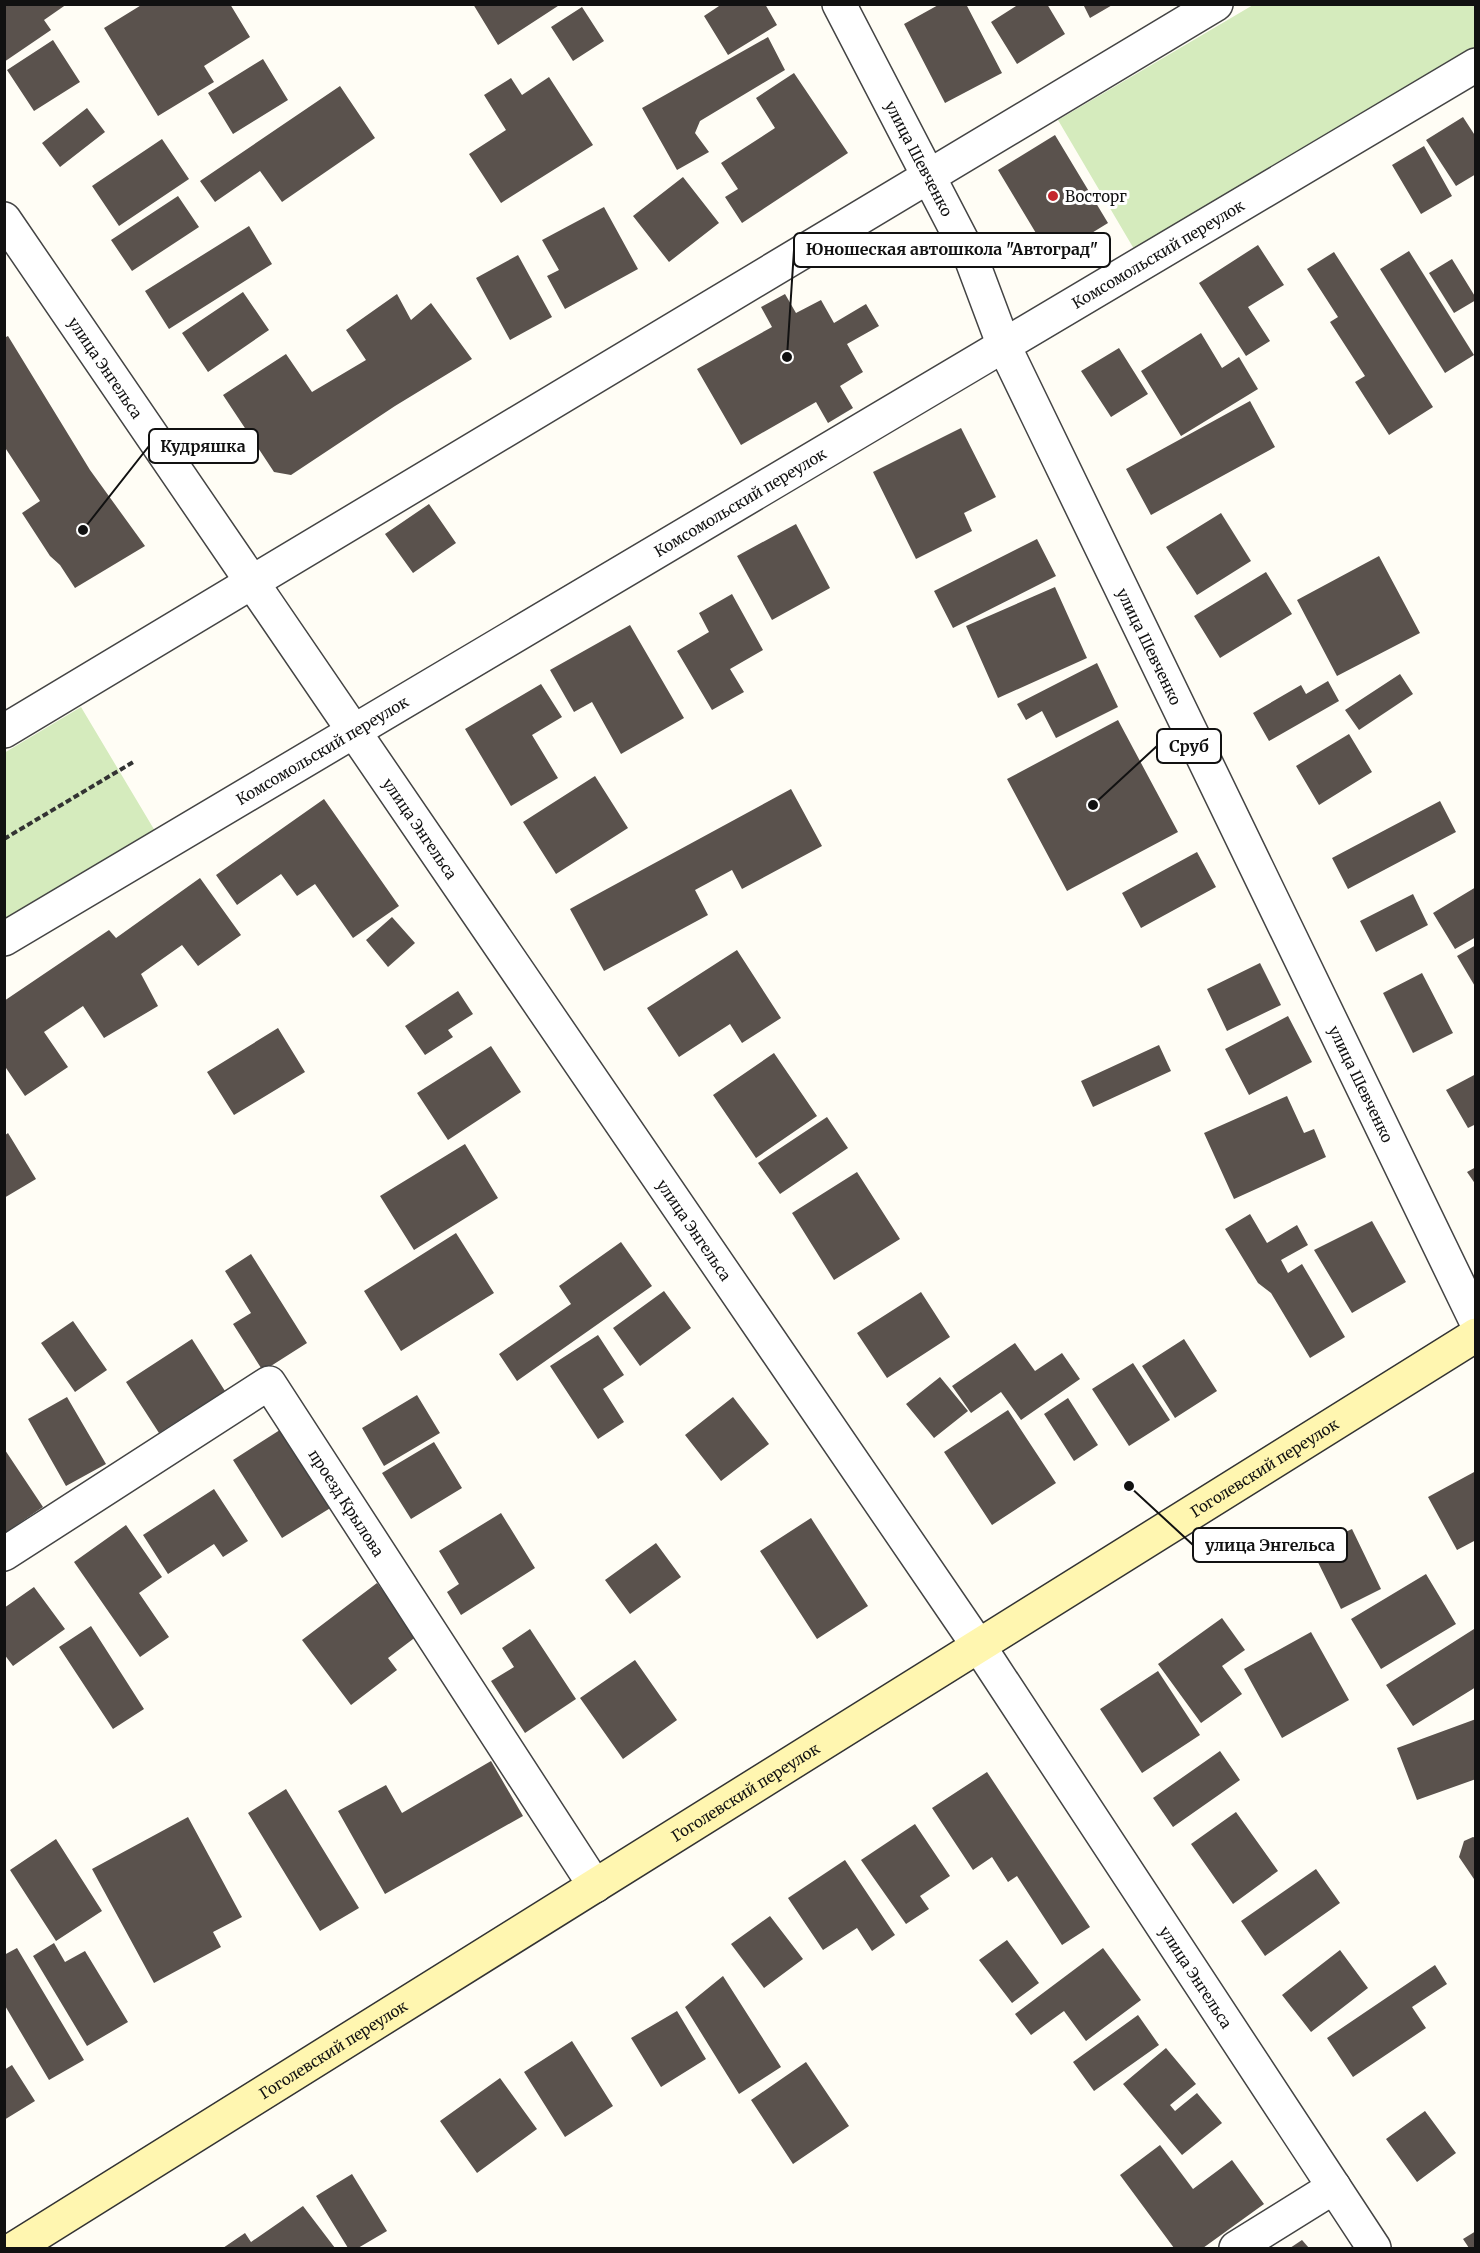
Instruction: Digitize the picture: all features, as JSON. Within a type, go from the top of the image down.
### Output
[{"type":"main road","name":"Гоголевский переулок","points":[[15,2248],[1476,1335]]},
{"type":"street","name":"улица Шевченко","points":[[839,4],[970,258],[1004,346],[1476,1321]]},
{"type":"street","points":[[4,730],[1216,4]]},
{"type":"street","name":"Комсомольский переулок","points":[[4,939],[1476,65]]},
{"type":"street","name":"улица Энгельса","points":[[4,219],[979,1646],[1374,2248]]},
{"type":"street","name":"проезд Крылова","points":[[4,1554],[269,1383],[595,1886]]},
{"type":"street","points":[[1236,2248],[1334,2187]]},
{"type":"path","points":[[4,839],[135,761]]},
{"type":"green space","points":[[1253,5],[1475,5],[1475,47],[1134,249],[1058,120]]},
{"type":"green space","points":[[81,707],[158,836],[5,927],[4,753]]},
{"type":"building","points":[[4,4],[67,4],[44,20],[51,30],[4,62]]},
{"type":"building","points":[[143,4],[230,4],[250,37],[204,66],[214,82],[158,116],[104,28]]},
{"type":"building","points":[[473,4],[561,4],[498,45]]},
{"type":"building","points":[[722,4],[765,4],[777,25],[728,55],[704,16]]},
{"type":"building","points":[[940,4],[966,4],[1002,73],[945,103],[904,24]]},
{"type":"building","points":[[1019,4],[1047,4],[1065,34],[1017,64],[991,22]]},
{"type":"building","points":[[1083,4],[1114,4],[1090,18]]},
{"type":"building","points":[[582,7],[604,41],[573,61],[551,27]]},
{"type":"building","points":[[768,37],[785,70],[700,121],[695,133],[709,152],[677,170],[642,108]]},
{"type":"building","points":[[53,40],[80,82],[34,111],[7,70]]},
{"type":"building","points":[[263,59],[288,100],[233,134],[208,93]]},
{"type":"building","points":[[794,73],[848,153],[742,223],[725,197],[738,189],[721,163],[775,128],[756,98]]},
{"type":"building","points":[[549,77],[593,145],[501,203],[469,154],[506,130],[484,95],[511,78],[522,95]]},
{"type":"building","points":[[340,86],[375,138],[282,202],[260,171],[215,202],[200,181]]},
{"type":"building","points":[[87,108],[105,132],[60,167],[42,143]]},
{"type":"building","points":[[1463,117],[1476,137],[1476,174],[1456,186],[1426,140]]},
{"type":"building","name":"Восторг","points":[[1055,135],[1108,223],[1051,258],[998,170]]},
{"type":"building","points":[[162,139],[189,179],[119,226],[92,186]]},
{"type":"building","points":[[1424,146],[1452,196],[1421,214],[1392,165]]},
{"type":"building","points":[[683,177],[719,223],[669,262],[633,216]]},
{"type":"building","points":[[178,196],[199,227],[132,271],[111,240]]},
{"type":"building","points":[[604,207],[638,269],[565,309],[547,276],[559,270],[542,240]]},
{"type":"building","points":[[249,226],[272,264],[169,329],[145,291]]},
{"type":"building","points":[[1258,245],[1284,285],[1248,307],[1270,341],[1246,356],[1199,283]]},
{"type":"building","points":[[1409,251],[1474,355],[1445,373],[1380,269]]},
{"type":"building","points":[[1334,252],[1433,407],[1389,435],[1355,382],[1365,376],[1330,322],[1338,317],[1307,269]]},
{"type":"building","points":[[518,255],[552,317],[510,340],[476,278]]},
{"type":"building","points":[[1452,259],[1476,298],[1454,313],[1429,273]]},
{"type":"building","points":[[243,292],[269,330],[208,372],[182,333]]},
{"type":"building","points":[[397,294],[411,320],[431,303],[472,359],[395,406],[291,475],[274,472],[223,395],[286,354],[312,392],[366,360],[346,330]]},
{"type":"building","points":[[785,294],[796,313],[821,300],[834,323],[866,304],[879,326],[847,344],[863,372],[840,386],[853,408],[828,423],[816,402],[741,445],[697,369],[772,327],[761,307]]},
{"type":"building","points":[[1201,333],[1222,368],[1239,357],[1258,389],[1181,436],[1141,371]]},
{"type":"building","points":[[8,336],[90,470],[145,546],[75,588],[60,565],[50,556],[22,513],[40,501],[4,446],[4,338]]},
{"type":"building","points":[[1119,348],[1148,394],[1111,417],[1081,371]]},
{"type":"building","points":[[1250,401],[1275,447],[1151,515],[1126,469]]},
{"type":"building","points":[[961,428],[996,497],[964,513],[972,531],[916,559],[873,472]]},
{"type":"building","points":[[429,504],[456,543],[413,573],[385,534]]},
{"type":"building","points":[[1221,513],[1251,561],[1197,595],[1166,547]]},
{"type":"building","points":[[796,524],[830,588],[772,620],[737,556]]},
{"type":"building","points":[[1037,539],[1056,576],[953,628],[934,591]]},
{"type":"building","points":[[1379,556],[1420,633],[1337,676],[1297,600]]},
{"type":"building","points":[[1266,572],[1292,614],[1220,658],[1194,616]]},
{"type":"building","points":[[1055,587],[1087,658],[998,698],[966,626]]},
{"type":"building","points":[[732,594],[763,650],[730,669],[744,692],[712,710],[677,651],[709,632],[699,613]]},
{"type":"building","points":[[630,625],[684,718],[621,754],[592,702],[574,712],[550,670]]},
{"type":"building","points":[[1097,663],[1118,707],[1056,738],[1042,711],[1026,720],[1017,704]]},
{"type":"building","points":[[1400,674],[1413,694],[1359,730],[1345,710]]},
{"type":"building","points":[[1328,681],[1339,701],[1269,741],[1253,713],[1301,685],[1306,694]]},
{"type":"building","points":[[541,684],[562,717],[532,735],[558,778],[511,806],[465,729]]},
{"type":"building","points":[[1118,720],[1178,832],[1067,891],[1007,779]]},
{"type":"building","points":[[1349,734],[1372,772],[1319,805],[1296,766]]},
{"type":"building","points":[[595,776],[628,828],[556,874],[523,822]]},
{"type":"building","points":[[791,789],[822,846],[742,889],[732,870],[695,890],[708,915],[604,971],[570,909]]},
{"type":"building","points":[[324,799],[399,906],[353,938],[315,884],[297,896],[281,874],[237,905],[216,875]]},
{"type":"building","points":[[1440,801],[1456,832],[1348,889],[1332,858]]},
{"type":"building","points":[[1197,852],[1216,887],[1141,928],[1122,893]]},
{"type":"building","points":[[200,878],[241,935],[198,966],[182,945],[141,974],[158,1006],[104,1038],[83,1006],[44,1032],[68,1067],[25,1096],[4,1065],[4,1001],[109,930],[116,938]]},
{"type":"building","points":[[1476,887],[1476,937],[1455,949],[1433,913]]},
{"type":"building","points":[[1413,894],[1428,925],[1376,952],[1360,921]]},
{"type":"building","points":[[392,917],[415,943],[388,967],[366,940]]},
{"type":"building","points":[[1476,945],[1476,988],[1457,956]]},
{"type":"building","points":[[737,950],[781,1018],[742,1043],[730,1024],[679,1057],[647,1008]]},
{"type":"building","points":[[1260,963],[1281,1005],[1227,1031],[1207,989]]},
{"type":"building","points":[[1422,973],[1453,1033],[1413,1053],[1383,993]]},
{"type":"building","points":[[458,991],[473,1014],[448,1030],[453,1037],[425,1055],[405,1026]]},
{"type":"building","points":[[1288,1016],[1312,1062],[1249,1095],[1225,1049]]},
{"type":"building","points":[[278,1028],[305,1072],[234,1115],[207,1072]]},
{"type":"building","points":[[1159,1045],[1171,1071],[1093,1107],[1081,1081]]},
{"type":"building","points":[[491,1046],[521,1092],[448,1140],[417,1093]]},
{"type":"building","points":[[774,1053],[817,1116],[756,1158],[713,1095]]},
{"type":"building","points":[[1476,1074],[1476,1124],[1468,1128],[1446,1090]]},
{"type":"building","points":[[1287,1096],[1304,1133],[1314,1129],[1326,1157],[1234,1199],[1204,1133]]},
{"type":"building","points":[[827,1117],[848,1148],[780,1194],[758,1163]]},
{"type":"building","points":[[8,1133],[36,1179],[4,1198],[4,1136]]},
{"type":"building","points":[[465,1144],[498,1198],[414,1250],[380,1196]]},
{"type":"building","points":[[1476,1167],[1476,1185],[1467,1172]]},
{"type":"building","points":[[857,1172],[900,1239],[834,1280],[792,1213]]},
{"type":"building","points":[[1250,1214],[1267,1243],[1297,1225],[1308,1245],[1281,1260],[1288,1273],[1302,1264],[1345,1337],[1310,1358],[1271,1293],[1258,1283],[1225,1229]]},
{"type":"building","points":[[1372,1221],[1406,1282],[1352,1313],[1314,1250]]},
{"type":"building","points":[[456,1233],[494,1293],[401,1351],[364,1291]]},
{"type":"building","points":[[621,1242],[652,1286],[517,1381],[499,1354],[571,1304],[559,1286]]},
{"type":"building","points":[[251,1254],[307,1343],[263,1371],[233,1324],[251,1313],[225,1271]]},
{"type":"building","points":[[664,1291],[691,1328],[640,1366],[613,1328]]},
{"type":"building","points":[[921,1292],[950,1337],[887,1378],[857,1333]]},
{"type":"building","points":[[73,1321],[107,1370],[75,1392],[41,1343]]},
{"type":"building","points":[[598,1335],[624,1375],[603,1389],[624,1422],[598,1439],[550,1366]]},
{"type":"building","points":[[192,1339],[225,1391],[159,1433],[126,1382]]},
{"type":"building","points":[[1184,1339],[1217,1391],[1175,1418],[1142,1366]]},
{"type":"building","points":[[1015,1343],[1035,1371],[1062,1353],[1080,1379],[1021,1420],[1001,1392],[971,1413],[952,1386]]},
{"type":"building","points":[[1133,1363],[1170,1420],[1129,1446],[1092,1389]]},
{"type":"building","points":[[940,1377],[968,1411],[934,1438],[906,1404]]},
{"type":"building","points":[[417,1395],[440,1433],[384,1466],[362,1428]]},
{"type":"building","points":[[67,1397],[106,1464],[66,1486],[28,1419]]},
{"type":"building","points":[[733,1397],[769,1444],[721,1481],[685,1435]]},
{"type":"building","points":[[1068,1398],[1098,1445],[1074,1461],[1044,1414]]},
{"type":"building","points":[[1008,1410],[1056,1483],[992,1525],[944,1452]]},
{"type":"building","points":[[283,1428],[332,1507],[282,1538],[233,1460]]},
{"type":"building","points":[[434,1442],[462,1488],[411,1519],[382,1473]]},
{"type":"building","points":[[5,1450],[43,1507],[5,1533]]},
{"type":"building","points":[[1476,1471],[1476,1540],[1457,1550],[1428,1497]]},
{"type":"building","points":[[214,1489],[248,1541],[223,1557],[214,1544],[168,1574],[143,1535]]},
{"type":"building","points":[[501,1513],[535,1568],[461,1615],[447,1592],[459,1584],[439,1551]]},
{"type":"building","points":[[811,1518],[868,1606],[817,1639],[760,1551]]},
{"type":"building","points":[[126,1525],[162,1577],[139,1593],[169,1637],[140,1657],[74,1562]]},
{"type":"building","points":[[1352,1529],[1381,1589],[1341,1609],[1311,1548]]},
{"type":"building","points":[[656,1543],[681,1577],[630,1614],[605,1580]]},
{"type":"building","points":[[1426,1574],[1456,1624],[1381,1669],[1351,1619]]},
{"type":"building","points":[[377,1583],[417,1636],[388,1658],[397,1670],[351,1705],[302,1640]]},
{"type":"building","points":[[34,1587],[65,1629],[13,1666],[4,1654],[4,1608]]},
{"type":"building","points":[[1222,1618],[1245,1650],[1222,1666],[1242,1694],[1201,1723],[1158,1664]]},
{"type":"building","points":[[91,1626],[144,1709],[113,1729],[59,1647]]},
{"type":"building","points":[[530,1629],[576,1699],[525,1733],[491,1681],[514,1667],[502,1648]]},
{"type":"building","points":[[1474,1629],[1476,1687],[1413,1726],[1386,1685]]},
{"type":"building","points":[[1311,1632],[1349,1700],[1282,1738],[1244,1669]]},
{"type":"building","points":[[635,1660],[677,1720],[623,1759],[580,1698]]},
{"type":"building","points":[[1158,1671],[1200,1735],[1142,1773],[1100,1709]]},
{"type":"building","points":[[1476,1719],[1476,1779],[1417,1800],[1397,1748]]},
{"type":"building","points":[[1220,1751],[1240,1780],[1173,1827],[1153,1798]]},
{"type":"building","points":[[491,1761],[523,1816],[385,1894],[338,1811],[386,1785],[402,1813]]},
{"type":"building","points":[[987,1772],[1090,1927],[1062,1945],[1017,1876],[1008,1882],[992,1857],[973,1870],[932,1808]]},
{"type":"building","points":[[286,1789],[359,1908],[320,1931],[248,1813]]},
{"type":"building","points":[[1236,1812],[1278,1871],[1233,1904],[1191,1844]]},
{"type":"building","points":[[188,1817],[242,1917],[213,1932],[221,1947],[154,1983],[92,1869]]},
{"type":"building","points":[[915,1824],[950,1876],[920,1896],[929,1909],[906,1924],[861,1860]]},
{"type":"building","points":[[1476,1838],[1476,1882],[1459,1857],[1464,1841]]},
{"type":"building","points":[[56,1839],[102,1911],[56,1941],[10,1870]]},
{"type":"building","points":[[845,1860],[895,1935],[872,1951],[857,1928],[823,1950],[788,1898]]},
{"type":"building","points":[[1316,1869],[1340,1903],[1265,1956],[1241,1921]]},
{"type":"building","points":[[770,1916],[803,1959],[764,1988],[731,1944]]},
{"type":"building","points":[[1007,1940],[1039,1983],[1012,2003],[979,1960]]},
{"type":"building","points":[[54,1943],[65,1962],[85,1951],[128,2022],[87,2046],[33,1956]]},
{"type":"building","points":[[17,1948],[84,2060],[49,2080],[4,2004],[4,1955]]},
{"type":"building","points":[[1103,1948],[1141,2000],[1086,2041],[1064,2011],[1031,2035],[1015,2014]]},
{"type":"building","points":[[1340,1950],[1368,1988],[1311,2032],[1282,1995]]},
{"type":"building","points":[[1435,1965],[1447,1984],[1412,2007],[1426,2028],[1353,2077],[1327,2038]]},
{"type":"building","points":[[723,1976],[781,2067],[739,2094],[685,2007]]},
{"type":"building","points":[[677,2011],[706,2059],[661,2087],[631,2038]]},
{"type":"building","points":[[1138,2015],[1159,2045],[1094,2091],[1073,2062]]},
{"type":"building","points":[[572,2041],[613,2106],[565,2137],[524,2072]]},
{"type":"building","points":[[1166,2048],[1196,2084],[1170,2105],[1175,2111],[1197,2093],[1222,2123],[1182,2155],[1123,2084]]},
{"type":"building","points":[[806,2062],[849,2126],[793,2164],[751,2100]]},
{"type":"building","points":[[12,2065],[35,2101],[4,2120],[4,2070]]},
{"type":"building","points":[[500,2078],[537,2129],[477,2173],[440,2121]]},
{"type":"building","points":[[1425,2111],[1456,2153],[1417,2182],[1386,2139]]},
{"type":"building","points":[[1160,2145],[1193,2189],[1232,2160],[1264,2204],[1203,2248],[1174,2248],[1120,2175]]},
{"type":"building","points":[[352,2174],[387,2231],[358,2248],[348,2248],[316,2196]]},
{"type":"building","points":[[303,2206],[335,2248],[223,2248],[245,2233],[251,2242]]},
{"type":"building","points":[[1476,2231],[1476,2248],[1469,2248],[1463,2239]]},
{"type":"building","points":[[1302,2240],[1309,2248],[1290,2248]]},
{"type":"place","name":"Восторг","points":[[1053,196]]},
{"type":"place","name":"Юношеская автошкола \"Автоград\"","points":[[787,357]]},
{"type":"place","name":"Кудряшка","points":[[83,530]]},
{"type":"place","name":"Сруб","points":[[1093,805]]},
{"type":"place","name":"улица Энгельса","points":[[1129,1486]]}]
